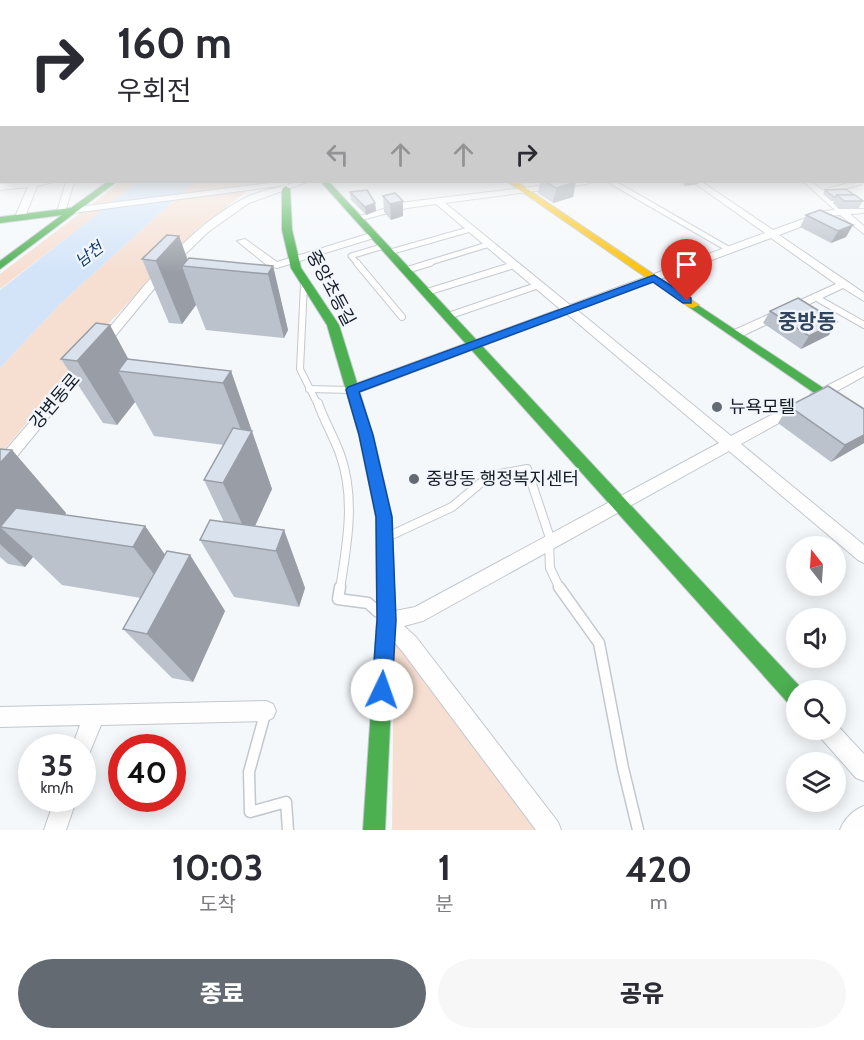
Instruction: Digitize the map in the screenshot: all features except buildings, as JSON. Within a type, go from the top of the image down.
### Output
[{"type":"street","points":[[20,217],[28,196]]},
{"type":"street","points":[[67,211],[69,196]]},
{"type":"street","points":[[0,266],[7,257],[91,196]]},
{"type":"street","points":[[0,220],[194,196]]},
{"type":"street","name":"강변동로","points":[[0,467],[174,260],[196,237],[224,215],[259,196]]},
{"type":"street","name":"중앙초등길","points":[[285,196],[287,231],[294,261],[304,282],[333,325],[380,496],[385,538],[387,620],[374,830]]},
{"type":"street","points":[[338,196],[786,686]]},
{"type":"street","points":[[358,218],[400,206],[479,196]]},
{"type":"street","points":[[532,196],[864,422]]},
{"type":"street","points":[[717,196],[842,285],[864,298]]},
{"type":"street","points":[[823,196],[864,231]]},
{"type":"street","points":[[438,201],[864,555]]},
{"type":"street","points":[[352,390],[828,213],[863,211]]},
{"type":"street","points":[[258,265],[294,261],[374,235]]},
{"type":"street","points":[[242,241],[274,265]]},
{"type":"street","points":[[174,260],[187,261]]},
{"type":"street","points":[[736,334],[842,285]]},
{"type":"street","points":[[387,620],[417,615],[728,443],[864,371]]},
{"type":"street","points":[[387,620],[410,644],[550,830]]},
{"type":"street","points":[[0,717],[266,711]]},
{"type":"street","points":[[87,734],[94,715]]},
{"type":"street","points":[[836,740],[864,770]]},
{"type":"street","points":[[55,830],[61,812]]},
{"type":"street","points":[[851,830],[864,817]]},
{"type":"lane","points":[[636,196],[730,250]]},
{"type":"lane","points":[[402,317],[351,256],[471,229]]},
{"type":"lane","points":[[407,270],[490,244]]},
{"type":"lane","points":[[427,292],[514,265]]},
{"type":"lane","points":[[304,282],[300,369],[309,389],[318,400],[344,466],[349,500],[349,535],[338,599],[368,603],[387,620]]},
{"type":"lane","points":[[448,316],[539,285]]},
{"type":"lane","points":[[815,297],[864,325]]},
{"type":"lane","points":[[309,389],[352,390]]},
{"type":"lane","points":[[385,538],[452,507],[489,476],[527,469],[550,541],[550,568],[562,594],[599,643],[623,768],[638,830]]},
{"type":"lane","points":[[266,711],[249,772],[250,812],[286,802],[288,830]]},
{"type":"shaded area","points":[[103,196],[121,196],[0,289],[0,274]]},
{"type":"shaded area","points":[[179,196],[241,196],[195,231],[112,320],[0,455],[0,368],[61,303]]},
{"type":"shaded area","points":[[399,642],[536,830],[392,830],[394,644]]},
{"type":"water","name":"남천","points":[[120,196],[179,196],[61,303],[0,368],[0,290]]},
{"type":"traffic: fast","points":[[0,266],[94,196]]},
{"type":"traffic: fast","points":[[286,196],[287,230],[296,268],[333,325],[366,435],[384,517],[386,620],[374,830]]},
{"type":"traffic: fast","points":[[338,196],[786,686]]},
{"type":"traffic: fast","points":[[0,220],[72,211]]},
{"type":"traffic: fast","points":[[693,305],[864,422]]},
{"type":"traffic: slow","points":[[532,196],[693,305]]},
{"type":"place","name":"뉴욕모텔","points":[[717,407]]},
{"type":"place","name":"중방동 행정복지센터","points":[[414,479]]},
{"type":"district","name":"중방동","points":[[807,322]]},
{"type":"route","points":[[382,690],[387,620],[384,517],[366,435],[352,390],[654,278],[687,301]]}]
